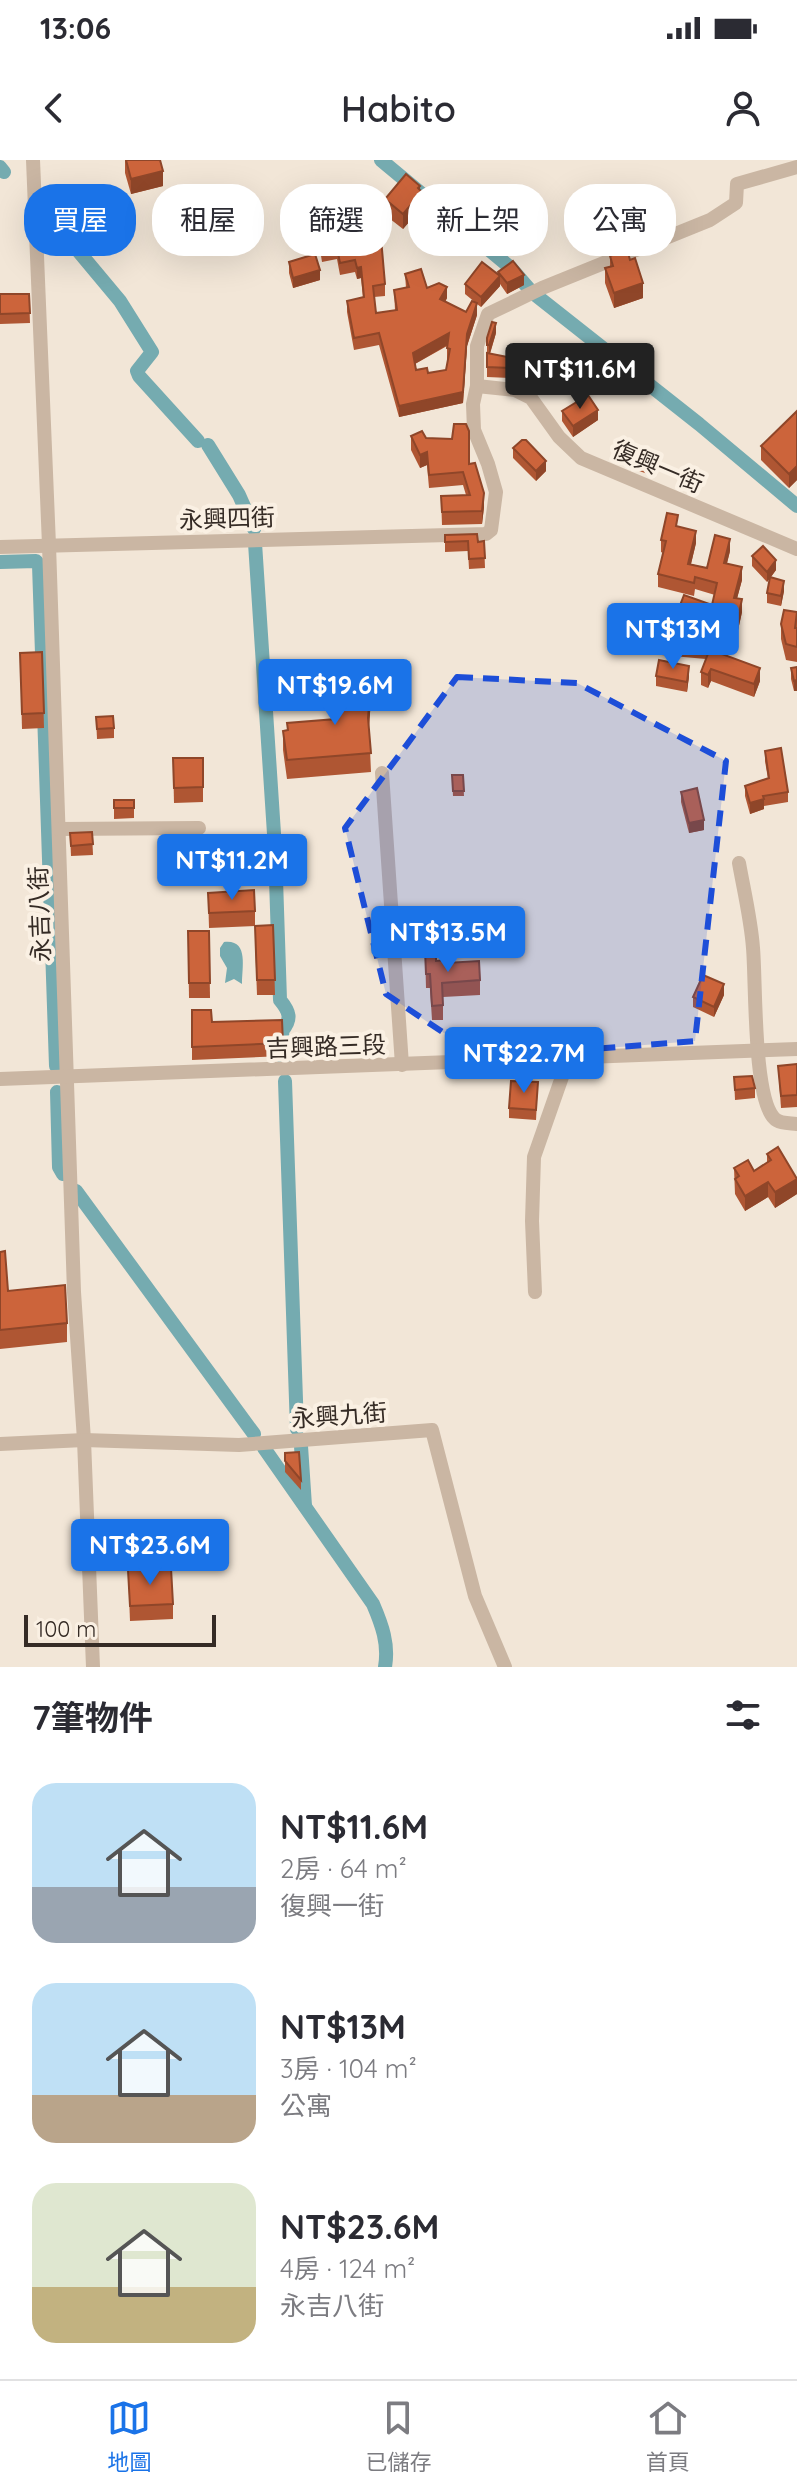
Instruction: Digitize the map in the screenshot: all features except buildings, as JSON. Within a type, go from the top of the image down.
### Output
[{"type":"street","name":"永吉八街","points":[[33,160],[74,1292],[84,1440],[93,1667]]},
{"type":"street","points":[[477,386],[477,346],[488,314],[542,288],[710,220],[736,203],[737,184],[797,167]]},
{"type":"street","name":"永興四街","points":[[0,547],[486,534],[491,530],[496,492],[474,430],[473,404],[477,386]]},
{"type":"street","name":"復興一街","points":[[477,386],[515,390],[531,398],[559,437],[581,458],[797,549]]},
{"type":"street","points":[[382,773],[402,1065]]},
{"type":"street","points":[[59,829],[199,828]]},
{"type":"street","points":[[739,863],[753,947],[757,1051],[768,1105],[773,1117],[782,1123],[797,1124]]},
{"type":"street","name":"吉興路三段","points":[[0,1079],[797,1049]]},
{"type":"street","points":[[535,1292],[532,1221],[534,1157],[569,1057]]},
{"type":"street","name":"永興九街","points":[[0,1444],[84,1440],[239,1445],[432,1430],[475,1596],[505,1667]]},
{"type":"highlighted area","points":[[457,677],[577,683],[726,761],[695,1041],[481,1058],[386,994],[345,828]]},
{"type":"water","points":[[224,942],[232,942],[241,949],[242,984],[234,979],[225,983],[227,968],[220,956]]},
{"type":"waterway","points":[[381,160],[511,268],[530,290]]},
{"type":"waterway","points":[[0,167],[4,172]]},
{"type":"waterway","points":[[82,256],[120,301],[152,352],[137,371],[139,376],[198,441]]},
{"type":"waterway","points":[[533,293],[797,506]]},
{"type":"waterway","points":[[208,445],[239,495],[254,529]]},
{"type":"waterway","points":[[255,543],[275,849],[280,1000],[288,1016],[282,1031],[284,1059]]},
{"type":"waterway","points":[[0,562],[36,561],[39,565],[56,1066]]},
{"type":"waterway","points":[[285,1081],[297,1429]]},
{"type":"waterway","points":[[57,1092],[59,1167],[63,1174]]},
{"type":"waterway","points":[[76,1191],[254,1434]]},
{"type":"waterway","points":[[301,1446],[305,1506]]},
{"type":"waterway","points":[[264,1448],[373,1604],[384,1635],[385,1667]]}]
